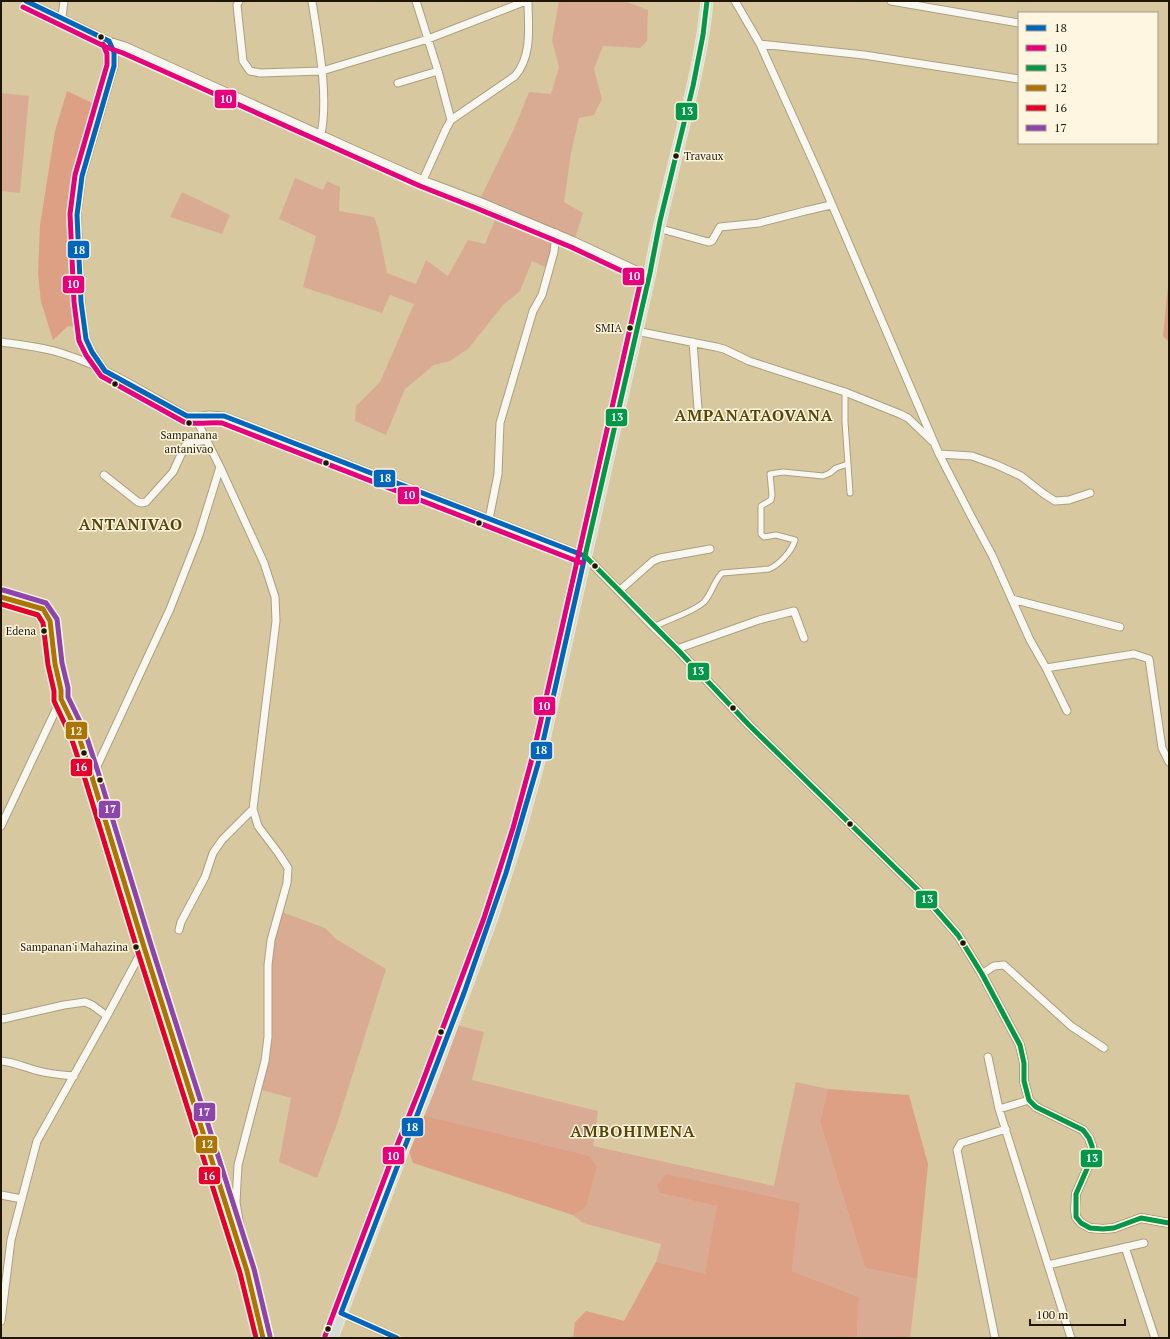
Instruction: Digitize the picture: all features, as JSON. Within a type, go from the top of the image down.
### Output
[{"type":"main road","points":[[332,1338],[491,920],[540,757],[649,276],[658,228],[696,76],[705,30],[707,1]]},
{"type":"main road","points":[[1,597],[43,609],[50,621],[55,664],[61,690],[61,699],[78,734],[92,777],[247,1271],[263,1338]]},
{"type":"street","points":[[26,1],[62,17],[109,41],[125,46],[423,180],[479,201],[556,233],[649,276]]},
{"type":"street","points":[[62,17],[64,1]]},
{"type":"street","points":[[240,1],[237,5],[243,61],[250,70],[260,73],[322,71],[428,39],[527,1],[527,50],[520,70],[515,76],[451,120],[423,180]]},
{"type":"street","points":[[312,1],[322,71],[324,122],[321,134]]},
{"type":"street","points":[[416,1],[438,71],[451,120]]},
{"type":"street","points":[[735,1],[760,44],[818,172],[939,454],[970,516],[992,555],[1030,640],[1046,668],[1066,711]]},
{"type":"street","points":[[891,1],[1018,23]]},
{"type":"street","points":[[105,371],[92,352],[86,339],[84,328],[80,302],[77,215],[82,176],[114,66],[114,52],[109,41]]},
{"type":"street","points":[[760,44],[864,55],[1018,79]]},
{"type":"street","points":[[398,83],[438,71]]},
{"type":"street","points":[[658,228],[708,242],[712,241],[720,227],[759,223],[831,205]]},
{"type":"street","points":[[489,518],[498,474],[500,423],[532,311],[542,295],[554,252],[556,233]]},
{"type":"street","points":[[636,331],[724,349],[749,361],[845,392],[908,418],[934,443]]},
{"type":"street","points":[[1,342],[64,354],[105,371],[187,416],[224,416],[357,469],[407,486],[585,556],[749,724],[924,896],[958,935],[982,974],[1020,1045],[1024,1062],[1024,1081],[1029,1100],[1036,1107],[1083,1130],[1089,1138],[1093,1155],[1076,1194],[1076,1217],[1081,1223],[1090,1228],[1103,1230],[1114,1228],[1141,1218],[1169,1223]]},
{"type":"street","points":[[693,342],[698,409]]},
{"type":"street","points":[[845,392],[845,422],[850,493]]},
{"type":"street","points":[[195,417],[220,467],[264,563],[275,597],[276,621],[253,809],[258,826],[288,868],[287,883],[271,940],[268,966],[268,1037],[265,1061],[238,1165],[236,1202],[247,1271]]},
{"type":"street","points":[[104,475],[138,502],[146,502],[173,472],[184,446],[189,443],[207,440]]},
{"type":"street","points":[[939,454],[972,456],[997,465],[1021,476],[1055,501],[1069,500],[1090,493]]},
{"type":"street","points":[[654,627],[692,610],[704,602],[718,577],[722,573],[769,569],[775,567],[793,546],[795,540],[776,535],[764,537],[762,534],[760,506],[771,500],[770,474],[784,472],[823,476],[836,468],[848,464]]},
{"type":"street","points":[[92,777],[170,609],[199,535],[220,467]]},
{"type":"street","points":[[619,591],[653,561],[660,558],[710,549]]},
{"type":"street","points":[[1012,599],[1120,626]]},
{"type":"street","points":[[677,649],[759,620],[794,611],[804,638]]},
{"type":"street","points":[[1046,668],[1128,655],[1138,655],[1149,659],[1162,748],[1169,762]]},
{"type":"street","points":[[1,826],[61,699]]},
{"type":"street","points":[[179,930],[181,922],[205,877],[213,853],[222,840],[253,809]]},
{"type":"street","points":[[1,1320],[11,1240],[37,1141],[107,1016],[144,946]]},
{"type":"street","points":[[982,974],[994,966],[1004,965],[1071,1026],[1104,1048]]},
{"type":"street","points":[[1,1018],[12,1018],[64,1005],[86,1002],[107,1016]]},
{"type":"street","points":[[988,1057],[1000,1109],[1071,1338]]},
{"type":"street","points":[[1,1061],[60,1075],[74,1076]]},
{"type":"street","points":[[1000,1109],[1029,1100]]},
{"type":"street","points":[[996,1338],[957,1150],[961,1143],[1006,1128]]},
{"type":"street","points":[[1,1195],[22,1199]]},
{"type":"street","points":[[1048,1265],[1144,1243]]},
{"type":"street","points":[[1125,1247],[1155,1338]]},
{"type":"street","points":[[341,1313],[397,1338]]},
{"type":"shaded area","points":[[559,1],[624,1],[648,10],[647,41],[640,48],[603,46],[594,69],[602,99],[594,115],[579,118],[571,153],[564,202],[583,213],[574,241],[556,233],[549,269],[532,261],[520,291],[503,305],[469,348],[450,361],[434,365],[405,389],[386,435],[355,421],[356,406],[380,382],[414,304],[390,295],[382,313],[303,287],[316,236],[279,219],[295,178],[323,190],[327,181],[340,187],[339,211],[374,217],[378,228],[387,273],[416,284],[426,260],[448,276],[468,240],[485,244],[499,210],[479,201],[514,129],[529,92],[551,94],[559,67],[552,40]]},
{"type":"shaded area","points":[[67,91],[101,107],[77,215],[84,328],[68,326],[53,340],[41,302],[38,274],[40,225],[55,131]]},
{"type":"shaded area","points":[[1,93],[29,96],[20,193],[1,191]]},
{"type":"shaded area","points":[[182,192],[230,215],[222,234],[170,217]]},
{"type":"shaded area","points":[[1169,276],[1169,342],[1163,336]]},
{"type":"shaded area","points":[[279,911],[325,928],[336,939],[386,969],[337,1124],[317,1178],[279,1162],[291,1098],[258,1089],[265,1061],[268,965]]},
{"type":"shaded area","points":[[457,1025],[484,1032],[472,1080],[598,1111],[593,1146],[774,1186],[796,1082],[828,1089],[820,1122],[865,1268],[917,1279],[910,1338],[857,1338],[859,1297],[792,1271],[800,1203],[660,1193],[718,1206],[705,1275],[656,1262],[661,1244],[583,1223],[573,1215],[586,1207],[597,1167],[421,1115]]},
{"type":"shaded area","points":[[828,1089],[909,1095],[928,1164],[917,1279],[865,1268],[820,1122]]},
{"type":"shaded area","points":[[421,1115],[589,1156],[597,1167],[586,1207],[573,1215],[413,1163],[409,1151]]},
{"type":"shaded area","points":[[666,1174],[800,1203],[792,1271],[859,1297],[857,1338],[573,1338],[575,1322],[586,1311],[624,1321],[656,1262],[705,1274],[717,1206],[660,1193],[657,1185]]},
{"type":"transit line","name":"18","points":[[26,1],[109,41]]},
{"type":"transit line","name":"13","points":[[585,556],[650,273],[660,221],[693,86],[703,35],[707,1]]},
{"type":"transit line","name":"10","points":[[23,7],[106,47],[123,53],[420,186],[571,247],[641,280],[533,755],[513,828],[484,918],[325,1336]]},
{"type":"transit line","name":"18","points":[[109,41],[114,52],[114,66],[82,176],[77,215],[81,302],[86,339],[92,352],[105,371],[187,416],[224,416],[585,556]]},
{"type":"transit line","name":"10","points":[[103,44],[107,54],[107,65],[75,175],[70,214],[74,302],[79,341],[86,355],[101,376],[184,422],[222,423],[582,563]]},
{"type":"transit line","name":"18","points":[[341,1313],[464,993],[506,873],[538,764],[585,556]]},
{"type":"transit line","name":"13","points":[[585,556],[677,649],[749,725],[924,896],[958,935],[982,974],[1020,1045],[1024,1063],[1024,1081],[1029,1100],[1036,1107],[1083,1130],[1089,1138],[1093,1155],[1076,1194],[1076,1217],[1081,1223],[1090,1228],[1103,1229],[1114,1228],[1141,1218],[1169,1223]]},
{"type":"transit line","name":"17","points":[[3,590],[46,603],[57,619],[62,663],[68,688],[68,697],[85,732],[99,775],[151,945],[254,1269],[270,1336]]},
{"type":"transit line","name":"12","points":[[1,597],[43,609],[50,621],[55,664],[61,690],[61,699],[78,734],[92,777],[144,947],[247,1271],[263,1338]]},
{"type":"transit line","name":"16","points":[[1,604],[38,615],[43,623],[48,665],[54,691],[54,701],[71,737],[85,779],[137,949],[240,1273],[256,1338]]},
{"type":"transit line","name":"18","points":[[341,1313],[397,1338]]},
{"type":"place","name":"Travaux","points":[[676,156]]},
{"type":"place","name":"SMIA","points":[[630,328]]},
{"type":"place","name":"Sampanana antanivao","points":[[189,423]]},
{"type":"place","name":"Edena","points":[[44,631]]},
{"type":"place","name":"Sampanan'i Mahazina","points":[[136,947]]},
{"type":"district","name":"AMPANATAOVANA","points":[[754,415]]},
{"type":"district","name":"ANTANIVAO","points":[[131,524]]},
{"type":"district","name":"AMBOHIMENA","points":[[633,1131]]}]
